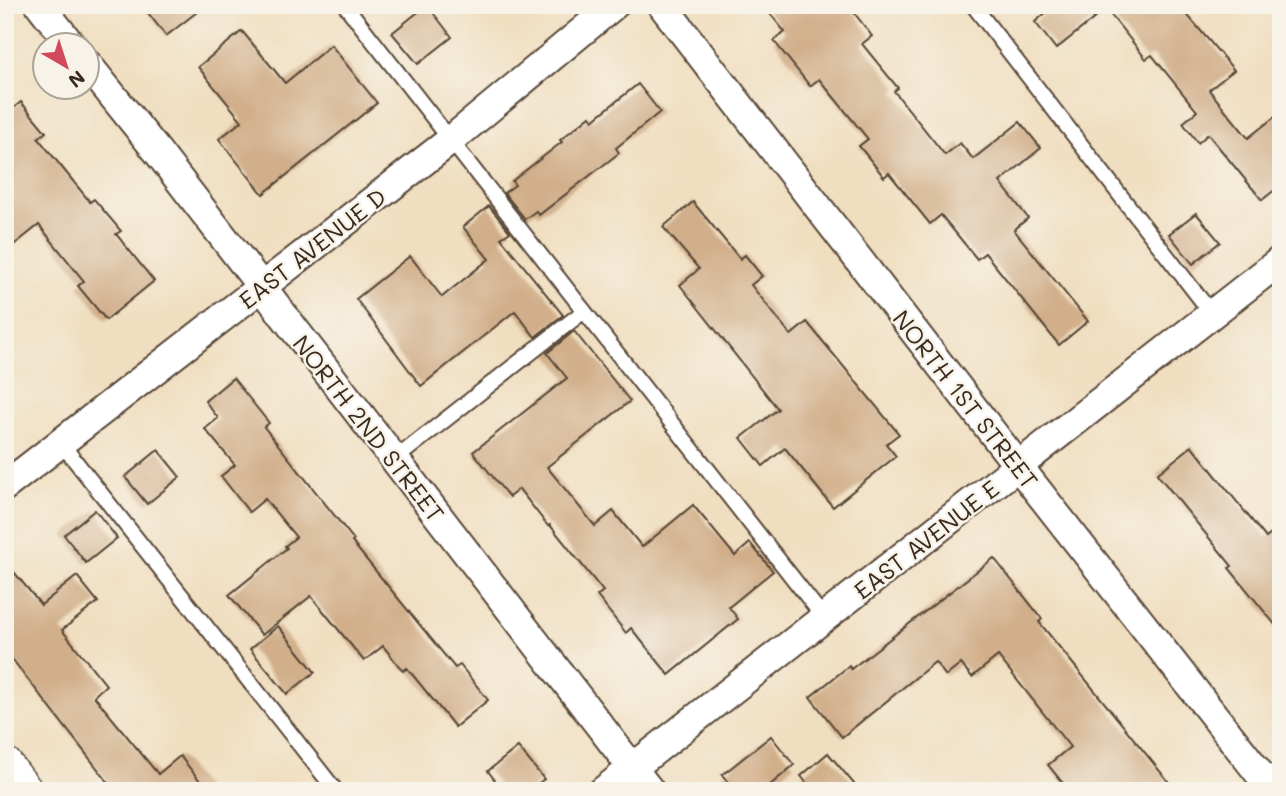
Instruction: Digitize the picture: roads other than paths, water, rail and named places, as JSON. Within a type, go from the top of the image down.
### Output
[{"type":"street","points":[[40,5],[61,32]]},
{"type":"street","name":"EAST AVENUE D","points":[[5,486],[451,140],[614,5]]},
{"type":"street","name":"NORTH 1ST STREET","points":[[662,5],[1273,791]]},
{"type":"street","name":"NORTH 2ND STREET","points":[[102,83],[650,791]]},
{"type":"street","name":"EAST AVENUE E","points":[[603,791],[1281,260]]},
{"type":"street","points":[[5,765],[25,791]]},
{"type":"lane","points":[[345,5],[824,618]]},
{"type":"lane","points":[[973,5],[1212,314]]},
{"type":"lane","points":[[394,460],[584,311]]},
{"type":"lane","points":[[61,443],[336,791]]}]
